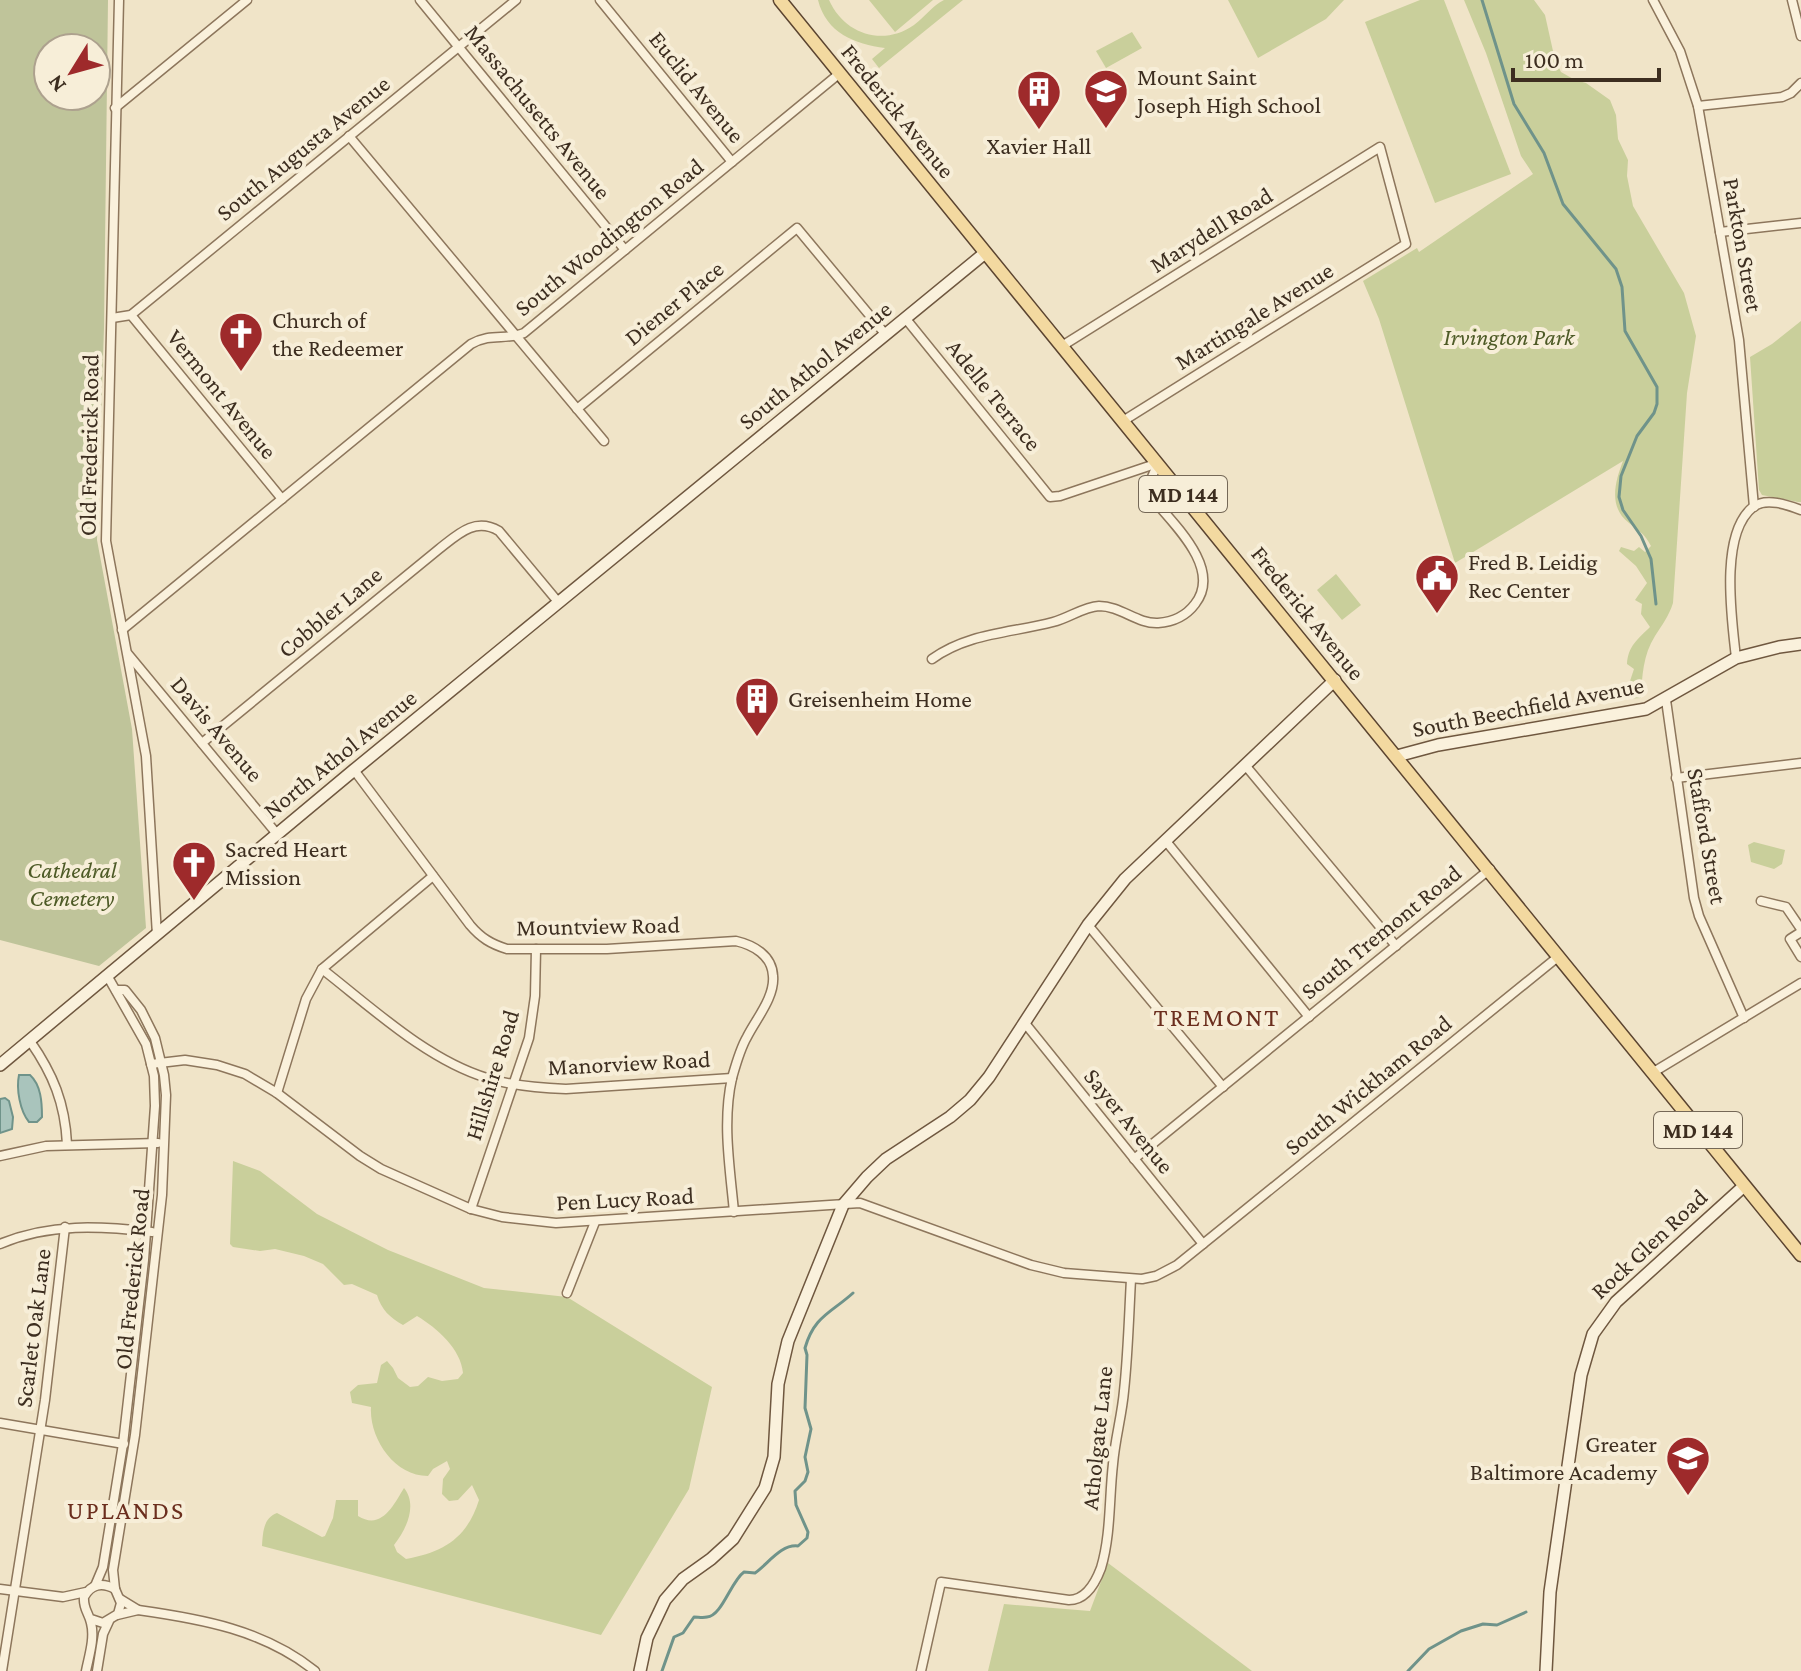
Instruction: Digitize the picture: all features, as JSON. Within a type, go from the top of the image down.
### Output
[{"type":"main road","name":"Frederick Avenue","points":[[780,0],[1801,1255]]},
{"type":"street","name":"Old Frederick Road","points":[[119,0],[106,541],[146,756],[157,935]]},
{"type":"street","points":[[115,108],[247,0]]},
{"type":"street","name":"Massachusetts Avenue","points":[[420,0],[625,250]]},
{"type":"street","name":"South Augusta Avenue","points":[[131,315],[516,0]]},
{"type":"street","name":"Euclid Avenue","points":[[600,0],[732,162]]},
{"type":"street","name":"Parkton Street","points":[[1653,0],[1680,51],[1698,106],[1744,379],[1754,507]]},
{"type":"street","points":[[1792,0],[1801,36]]},
{"type":"street","name":"South Woodington Road","points":[[122,630],[471,344],[491,335],[516,336],[524,333],[840,73]]},
{"type":"street","points":[[1698,106],[1782,97],[1801,83]]},
{"type":"street","points":[[349,136],[604,441]]},
{"type":"street","name":"Marydell Road","points":[[1062,346],[1380,147],[1406,244]]},
{"type":"street","points":[[1720,232],[1801,223]]},
{"type":"street","name":"Diener Place","points":[[577,409],[797,228],[886,335]]},
{"type":"street","name":"Martingale Avenue","points":[[1123,421],[1406,244]]},
{"type":"street","name":"South Athol Avenue","points":[[673,509],[985,253]]},
{"type":"street","points":[[112,318],[131,315]]},
{"type":"street","name":"Vermont Avenue","points":[[131,315],[282,499]]},
{"type":"street","name":"Adelle Terrace","points":[[906,319],[1050,497],[1069,494],[1158,463]]},
{"type":"street","points":[[932,659],[957,644],[999,631],[1058,621],[1087,608],[1109,607],[1149,623],[1170,621],[1188,612],[1201,595],[1204,573],[1194,551],[1146,491],[1158,463]]},
{"type":"street","points":[[1736,658],[1730,596],[1731,559],[1743,521],[1754,507],[1776,502],[1801,510]]},
{"type":"street","name":"North Athol Avenue","points":[[0,1065],[673,509]]},
{"type":"street","name":"Cobbler Lane","points":[[202,743],[461,531],[470,527],[490,525],[507,538],[559,603]]},
{"type":"street","name":"South Beechfield Avenue","points":[[1397,756],[1438,745],[1635,712],[1666,700],[1697,678],[1736,658],[1801,644]]},
{"type":"street","name":"Davis Avenue","points":[[125,650],[277,834]]},
{"type":"street","points":[[640,1671],[647,1638],[665,1600],[683,1579],[733,1539],[765,1488],[774,1457],[778,1384],[788,1341],[843,1205],[886,1159],[950,1117],[970,1100],[989,1077],[1088,925],[1125,879],[1335,680]]},
{"type":"street","name":"Stafford Street","points":[[1666,700],[1690,880],[1699,916],[1744,1018]]},
{"type":"street","points":[[1676,778],[1801,763]]},
{"type":"street","points":[[1245,765],[1396,946]]},
{"type":"street","name":"Mountview Road","points":[[354,770],[485,940],[507,949],[607,949],[736,941],[758,949],[769,963],[774,979],[768,999],[745,1040],[732,1078]]},
{"type":"street","points":[[1165,840],[1309,1017]]},
{"type":"street","name":"South Tremont Road","points":[[1134,1159],[1490,869]]},
{"type":"street","points":[[277,1093],[306,999],[322,969],[433,876]]},
{"type":"street","points":[[1761,901],[1786,907],[1801,931],[1790,939],[1801,957]]},
{"type":"street","points":[[1088,925],[1223,1087]]},
{"type":"street","name":"Hillshire Road","points":[[471,1209],[532,1021],[536,949]]},
{"type":"street","name":"South Wickham Road","points":[[1131,1279],[1165,1272],[1203,1244],[1559,956]]},
{"type":"street","name":"Manorview Road","points":[[322,969],[436,1054],[486,1078],[566,1089],[732,1078]]},
{"type":"street","name":"Old Frederick Road","points":[[95,1586],[103,1567],[123,1444],[154,1143],[155,1085],[151,1064],[142,1036],[108,977]]},
{"type":"street","points":[[1652,1073],[1801,983]]},
{"type":"street","name":"Old Frederick Road","points":[[116,990],[125,990],[141,1010],[155,1038],[166,1095],[158,1233],[133,1446],[113,1570],[115,1589],[120,1599]]},
{"type":"street","name":"Sayer Avenue","points":[[1024,1022],[1203,1244]]},
{"type":"street","points":[[30,1041],[49,1070],[59,1093],[67,1144]]},
{"type":"street","name":"Pen Lucy Road","points":[[151,1064],[177,1060],[217,1065],[245,1074],[277,1093],[372,1163],[471,1209],[529,1222],[595,1222],[866,1204],[1031,1265],[1064,1273],[1131,1279]]},
{"type":"street","points":[[732,1078],[727,1123],[734,1212]]},
{"type":"street","points":[[0,1156],[67,1144],[164,1144]]},
{"type":"street","name":"Rock Glen Road","points":[[1546,1671],[1550,1592],[1581,1375],[1593,1334],[1616,1302],[1744,1186]]},
{"type":"street","points":[[567,1293],[595,1222]]},
{"type":"street","points":[[0,1244],[32,1233],[65,1227],[105,1227],[158,1233]]},
{"type":"street","name":"Scarlet Oak Lane","points":[[2,1671],[41,1430],[65,1227]]},
{"type":"street","name":"Atholgate Lane","points":[[921,1671],[941,1582],[1078,1600],[1084,1597],[1100,1570],[1106,1544],[1113,1461],[1124,1390],[1131,1279]]},
{"type":"street","points":[[0,1423],[133,1446]]},
{"type":"street","points":[[0,1589],[63,1597],[87,1592],[95,1586],[115,1589]]},
{"type":"street","points":[[84,1609],[87,1592]]},
{"type":"street","points":[[63,1597],[84,1609],[96,1622],[138,1610]]},
{"type":"street","points":[[97,1671],[103,1634],[120,1599],[138,1610],[250,1633],[282,1648],[315,1671]]},
{"type":"street","points":[[86,1671],[92,1639],[91,1619]]},
{"type":"green space","name":"Cathedral Cemetery","points":[[0,0],[108,0],[108,32],[32,32],[32,112],[107,112],[97,540],[132,729],[146,928],[99,966],[0,940]]},
{"type":"green space","points":[[818,0],[829,0],[836,12],[854,29],[877,36],[902,32],[944,0],[963,0],[879,68],[872,59],[885,48],[843,35],[828,21]]},
{"type":"green space","points":[[869,0],[933,0],[895,32]]},
{"type":"green space","points":[[1228,0],[1344,0],[1326,19],[1258,58]]},
{"type":"green space","points":[[1420,0],[1444,0],[1511,174],[1435,203],[1365,22]]},
{"type":"green space","name":"Irvington Park","points":[[1464,0],[1534,0],[1545,15],[1555,60],[1561,72],[1586,83],[1610,100],[1616,115],[1618,139],[1628,160],[1627,176],[1633,206],[1684,293],[1696,336],[1687,393],[1673,603],[1648,651],[1641,698],[1624,699],[1634,669],[1627,664],[1629,652],[1650,627],[1641,614],[1642,604],[1635,600],[1647,583],[1636,566],[1619,551],[1621,547],[1634,551],[1639,547],[1645,552],[1651,546],[1618,510],[1615,494],[1623,461],[1455,563],[1379,319],[1363,281],[1417,248],[1419,252],[1533,174],[1521,156],[1486,53]]},
{"type":"green space","points":[[1132,32],[1142,48],[1106,68],[1096,51]]},
{"type":"green space","points":[[1801,321],[1801,502],[1798,502],[1762,495],[1759,490],[1750,357]]},
{"type":"green space","points":[[1336,574],[1361,605],[1342,620],[1317,590]]},
{"type":"green space","points":[[1754,842],[1785,850],[1782,864],[1774,869],[1751,862],[1748,845]]},
{"type":"green space","points":[[233,1161],[260,1171],[317,1214],[388,1250],[484,1288],[567,1297],[712,1387],[689,1489],[601,1635],[262,1546],[263,1531],[272,1515],[277,1513],[322,1537],[333,1518],[336,1500],[358,1500],[358,1516],[374,1520],[386,1514],[404,1488],[410,1502],[409,1517],[394,1545],[406,1559],[443,1547],[461,1534],[479,1500],[472,1485],[458,1500],[449,1501],[442,1494],[443,1479],[450,1469],[447,1461],[428,1476],[404,1470],[394,1462],[374,1431],[371,1407],[352,1403],[350,1392],[358,1385],[377,1383],[381,1365],[387,1361],[398,1378],[410,1387],[418,1386],[428,1377],[442,1381],[458,1379],[463,1373],[453,1348],[440,1333],[417,1316],[403,1325],[398,1322],[384,1309],[377,1295],[352,1284],[344,1285],[323,1264],[275,1249],[260,1251],[233,1247],[230,1244]]},
{"type":"green space","points":[[1108,1563],[1252,1671],[988,1671],[1004,1604],[1090,1611]]},
{"type":"water","points":[[19,1075],[30,1075],[39,1089],[42,1117],[37,1122],[29,1122],[23,1112],[18,1093]]},
{"type":"water","points":[[0,1099],[9,1101],[13,1117],[12,1129],[0,1133]]},
{"type":"waterway","points":[[1482,0],[1514,104],[1544,153],[1563,204],[1616,269],[1622,287],[1625,331],[1657,387],[1654,413],[1637,436],[1621,476],[1619,497],[1623,510],[1641,536],[1651,559],[1656,604]]},
{"type":"waterway","points":[[662,1671],[674,1637],[683,1633],[694,1617],[712,1615],[722,1605],[739,1576],[744,1572],[755,1573],[780,1551],[798,1546],[807,1538],[808,1532],[796,1505],[795,1491],[805,1481],[808,1472],[805,1457],[811,1429],[805,1408],[805,1348],[818,1322],[853,1293]]},
{"type":"waterway","points":[[1408,1671],[1429,1649],[1461,1631],[1483,1624],[1497,1625],[1526,1612]]},
{"type":"place","name":"Mount Saint Joseph High School","points":[[1106,130]]},
{"type":"place","name":"Xavier Hall","points":[[1039,131]]},
{"type":"place","name":"Church of the Redeemer","points":[[241,373]]},
{"type":"place","name":"Fred B. Leidig Rec Center","points":[[1437,615]]},
{"type":"place","name":"Greisenheim Home","points":[[757,738]]},
{"type":"place","name":"Sacred Heart Mission","points":[[194,902]]},
{"type":"place","name":"Greater Baltimore Academy","points":[[1688,1497]]},
{"type":"district","name":"TREMONT","points":[[1217,1017]]},
{"type":"district","name":"UPLANDS","points":[[126,1510]]}]
